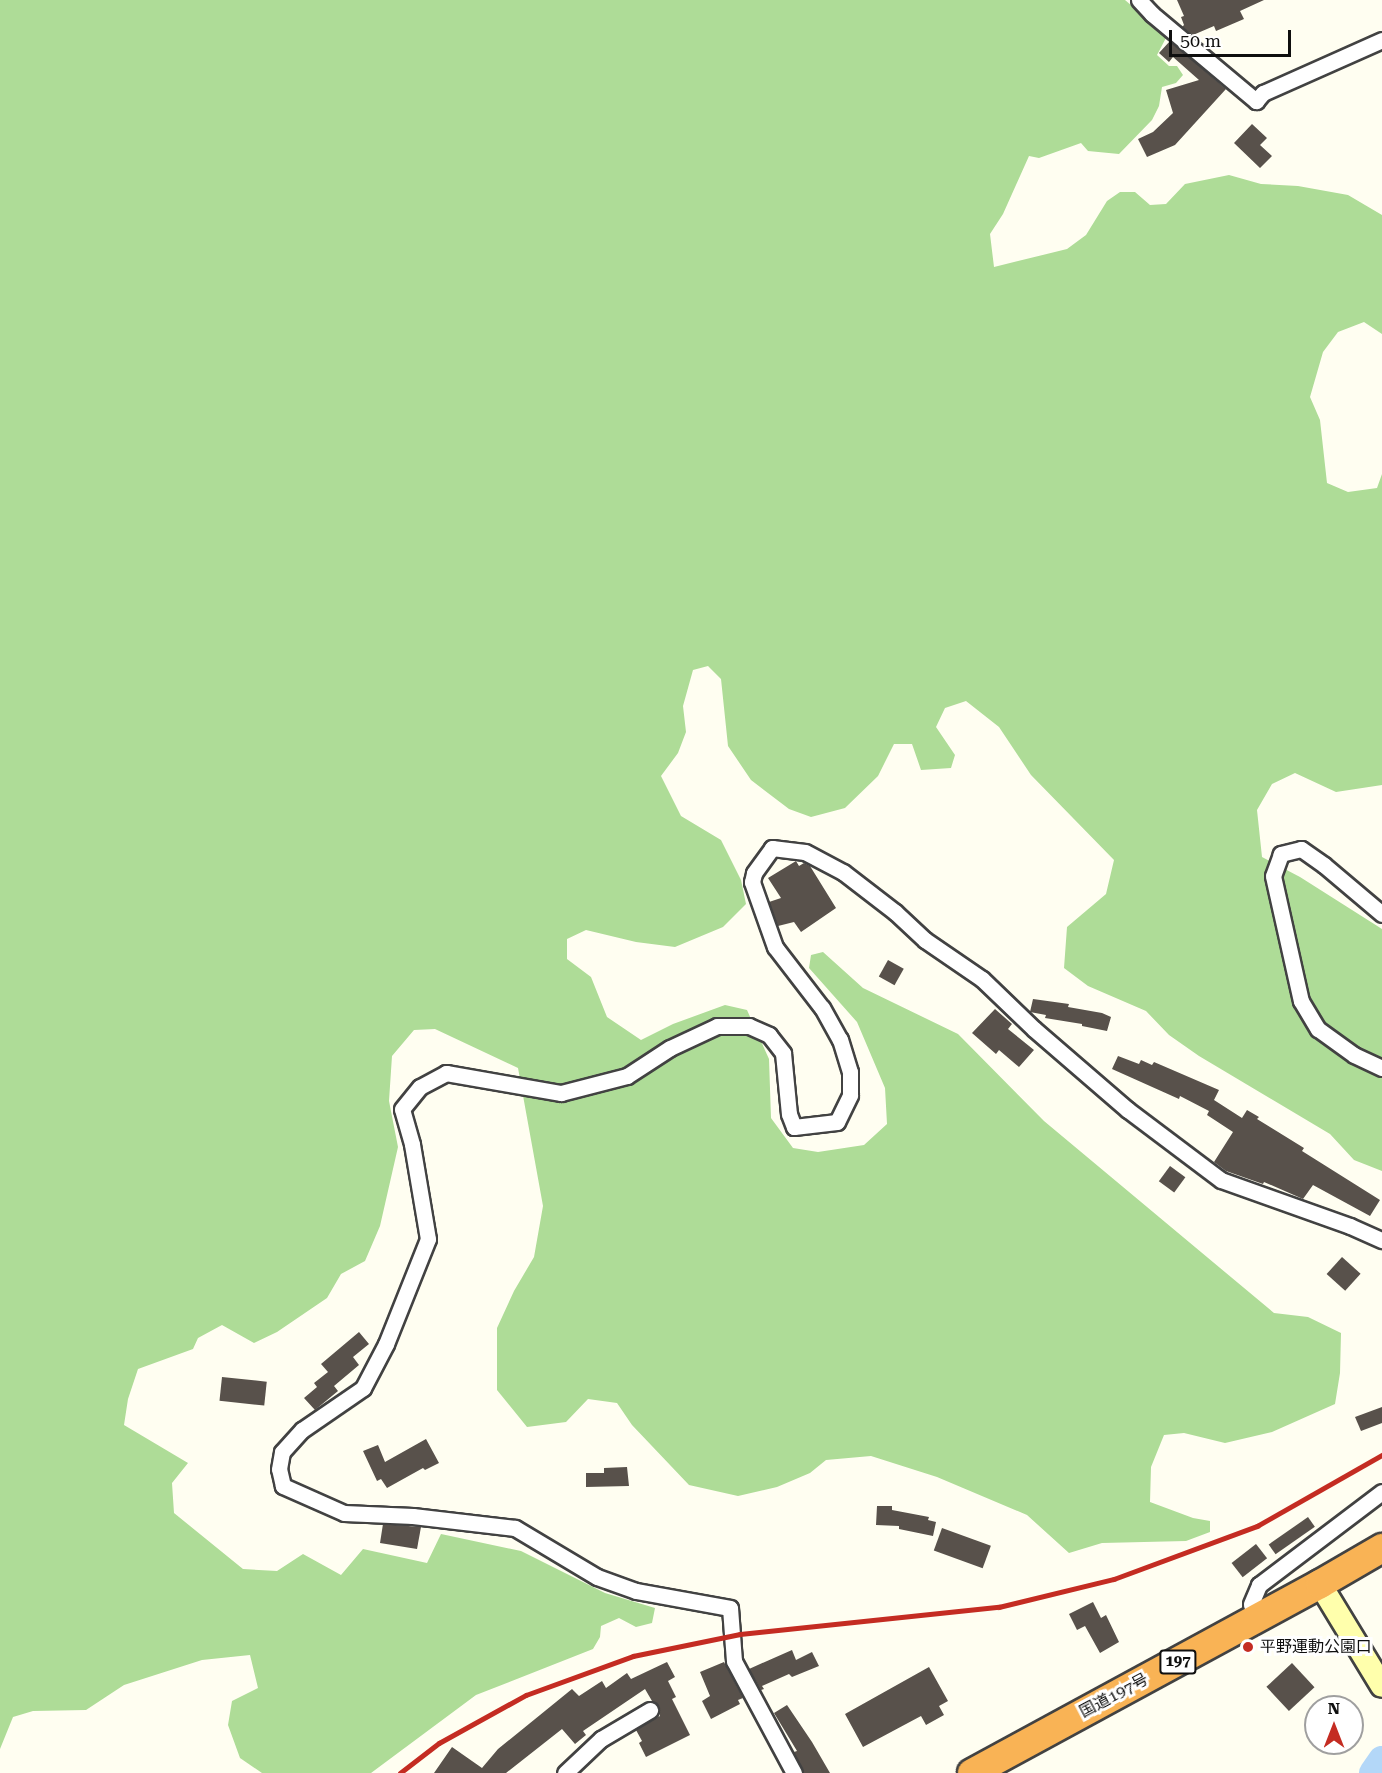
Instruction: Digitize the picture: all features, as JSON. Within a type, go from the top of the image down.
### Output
[{"type":"highway","name":"国道197号","points":[[972,1773],[1255,1620],[1382,1548]]},
{"type":"street","points":[[1139,0],[1152,14],[1256,101],[1263,93],[1382,40]]},
{"type":"street","points":[[794,1773],[734,1661],[730,1608],[636,1592],[597,1577],[515,1528],[413,1516],[344,1513],[283,1486],[279,1469],[282,1452],[302,1430],[363,1389],[386,1344],[428,1239],[412,1144],[402,1109],[420,1087],[446,1073],[561,1093],[627,1076],[670,1048],[717,1026],[749,1026],[769,1035],[783,1053],[789,1114],[794,1127],[837,1122],[850,1095],[850,1072],[840,1040],[822,1008],[775,947],[752,882],[754,873],[772,848],[805,852],[843,872],[895,912],[925,940],[982,979],[1034,1029],[1128,1110],[1221,1180],[1350,1226],[1382,1240]]},
{"type":"street","points":[[1382,914],[1324,865],[1301,849],[1281,854],[1273,876],[1301,1001],[1318,1029],[1354,1055],[1382,1068]]},
{"type":"street","points":[[1255,1620],[1251,1604],[1259,1585],[1382,1492]]},
{"type":"street","points":[[1320,1584],[1382,1686]]},
{"type":"street","points":[[565,1773],[601,1739],[650,1710]]},
{"type":"green space","points":[[0,0],[1125,0],[1167,36],[1157,55],[1169,66],[1177,66],[1183,75],[1176,83],[1162,87],[1159,106],[1152,120],[1119,154],[1088,151],[1081,143],[1039,158],[1029,156],[1003,214],[990,234],[994,267],[1067,249],[1086,235],[1107,201],[1120,192],[1135,192],[1150,205],[1166,204],[1185,184],[1229,175],[1261,184],[1298,186],[1348,195],[1382,215],[1382,334],[1364,322],[1338,332],[1323,352],[1310,397],[1320,420],[1327,483],[1348,492],[1377,488],[1382,474],[1382,785],[1336,792],[1295,773],[1272,784],[1257,810],[1262,857],[1300,877],[1382,929],[1382,1171],[1354,1160],[1330,1134],[1199,1056],[1169,1035],[1146,1011],[1088,986],[1064,968],[1067,927],[1106,894],[1114,860],[1031,775],[999,727],[966,701],[945,708],[936,727],[955,755],[951,768],[921,770],[912,744],[894,744],[878,776],[845,808],[811,817],[789,809],[751,780],[728,746],[721,679],[708,666],[693,670],[683,706],[686,732],[678,753],[661,776],[681,816],[721,840],[741,880],[746,904],[723,927],[675,947],[636,942],[586,930],[567,939],[567,959],[591,977],[607,1017],[641,1040],[673,1024],[725,1005],[747,1010],[769,1059],[771,1118],[793,1148],[818,1152],[864,1145],[887,1124],[885,1088],[857,1022],[809,968],[811,955],[823,952],[863,988],[958,1034],[1044,1121],[1274,1313],[1308,1317],[1341,1333],[1340,1373],[1335,1404],[1272,1432],[1225,1443],[1184,1433],[1164,1435],[1151,1467],[1150,1502],[1193,1518],[1210,1521],[1210,1532],[1186,1541],[1102,1543],[1069,1553],[1027,1515],[937,1477],[871,1456],[826,1460],[810,1473],[777,1487],[738,1496],[689,1485],[632,1425],[617,1403],[588,1399],[566,1422],[527,1427],[497,1390],[497,1328],[514,1291],[534,1257],[543,1206],[518,1068],[435,1029],[414,1030],[392,1056],[389,1101],[398,1147],[380,1226],[365,1261],[341,1274],[327,1298],[277,1332],[254,1343],[222,1325],[198,1338],[193,1349],[138,1369],[128,1399],[124,1425],[188,1463],[172,1483],[174,1513],[243,1569],[277,1571],[303,1554],[341,1575],[363,1549],[427,1563],[441,1534],[521,1551],[605,1593],[655,1608],[652,1623],[636,1627],[619,1618],[601,1626],[600,1637],[593,1649],[476,1695],[371,1773],[262,1773],[240,1758],[228,1725],[232,1701],[258,1688],[250,1655],[202,1660],[124,1685],[86,1710],[33,1711],[13,1717],[0,1749]]},
{"type":"building","points":[[1177,0],[1264,0],[1240,11],[1244,19],[1216,31],[1214,26],[1193,35],[1182,27],[1184,25],[1181,17],[1184,16]]},
{"type":"building","points":[[1170,41],[1226,89],[1175,145],[1147,157],[1138,139],[1153,132],[1173,113],[1166,90],[1199,80],[1173,57],[1169,62],[1159,53]]},
{"type":"building","points":[[1252,124],[1267,138],[1260,145],[1272,156],[1260,168],[1234,143]]},
{"type":"building","points":[[796,861],[799,866],[804,863],[810,866],[836,908],[801,932],[794,922],[778,926],[769,902],[781,898],[768,878]]},
{"type":"building","points":[[888,960],[904,969],[895,985],[879,977]]},
{"type":"building","points":[[1033,999],[1069,1004],[1068,1007],[1102,1013],[1111,1017],[1107,1031],[1045,1018],[1046,1015],[1030,1012]]},
{"type":"building","points":[[995,1009],[1012,1024],[1008,1029],[1034,1050],[1019,1067],[999,1050],[996,1054],[972,1033]]},
{"type":"building","points":[[1118,1056],[1139,1064],[1141,1060],[1152,1065],[1154,1062],[1219,1090],[1214,1100],[1242,1118],[1247,1110],[1259,1117],[1257,1119],[1304,1148],[1302,1151],[1380,1200],[1370,1216],[1313,1185],[1303,1199],[1264,1182],[1263,1184],[1226,1171],[1214,1162],[1233,1132],[1207,1115],[1209,1111],[1180,1096],[1179,1099],[1112,1069]]},
{"type":"building","points":[[1170,1166],[1185,1177],[1174,1193],[1159,1181]]},
{"type":"building","points":[[1342,1257],[1361,1274],[1345,1291],[1327,1274]]},
{"type":"building","points":[[359,1332],[369,1344],[353,1357],[359,1365],[334,1386],[338,1391],[315,1410],[304,1398],[317,1387],[314,1383],[328,1372],[321,1364]]},
{"type":"building","points":[[222,1377],[267,1382],[264,1406],[219,1401]]},
{"type":"building","points":[[1382,1407],[1382,1423],[1361,1431],[1355,1417]]},
{"type":"building","points":[[426,1439],[439,1463],[425,1470],[423,1468],[387,1488],[381,1479],[377,1481],[363,1451],[378,1445],[385,1462]]},
{"type":"building","points":[[627,1467],[629,1486],[586,1487],[586,1473],[604,1473],[604,1468]]},
{"type":"building","points":[[877,1506],[892,1506],[892,1510],[929,1517],[928,1520],[936,1522],[933,1536],[899,1529],[899,1526],[876,1525]]},
{"type":"building","points":[[1308,1517],[1315,1527],[1276,1554],[1269,1545]]},
{"type":"building","points":[[383,1524],[421,1527],[417,1549],[380,1543]]},
{"type":"building","points":[[942,1528],[991,1546],[983,1568],[934,1551]]},
{"type":"building","points":[[1256,1544],[1267,1558],[1243,1577],[1232,1563]]},
{"type":"building","points":[[1093,1602],[1101,1618],[1106,1615],[1119,1642],[1100,1653],[1085,1626],[1077,1630],[1069,1614]]},
{"type":"building","points":[[792,1650],[796,1660],[812,1652],[819,1666],[792,1677],[789,1674],[762,1686],[764,1689],[761,1690],[749,1669]]},
{"type":"building","points":[[667,1662],[675,1677],[668,1681],[676,1697],[672,1699],[690,1735],[646,1757],[639,1743],[642,1741],[636,1730],[660,1716],[659,1706],[652,1701],[645,1689],[583,1731],[586,1735],[575,1744],[562,1729],[506,1773],[434,1773],[452,1747],[482,1768],[498,1749],[572,1689],[579,1696],[602,1681],[606,1688],[627,1673],[631,1679]]},
{"type":"building","points":[[724,1662],[743,1698],[738,1700],[740,1704],[711,1719],[702,1701],[710,1696],[700,1672]]},
{"type":"building","points":[[1292,1663],[1315,1687],[1289,1711],[1266,1687]]},
{"type":"building","points":[[929,1667],[948,1701],[939,1706],[944,1715],[926,1725],[921,1716],[863,1747],[845,1714]]},
{"type":"building","points":[[787,1705],[830,1773],[804,1773],[794,1752],[797,1751],[774,1713]]},
{"type":"waterway","points":[[1373,1773],[1382,1760]]},
{"type":"railway","points":[[400,1773],[439,1743],[526,1695],[633,1656],[740,1634],[999,1607],[1114,1579],[1257,1526],[1382,1455]]},
{"type":"place","name":"平野運動公園口","points":[[1248,1647]]}]
